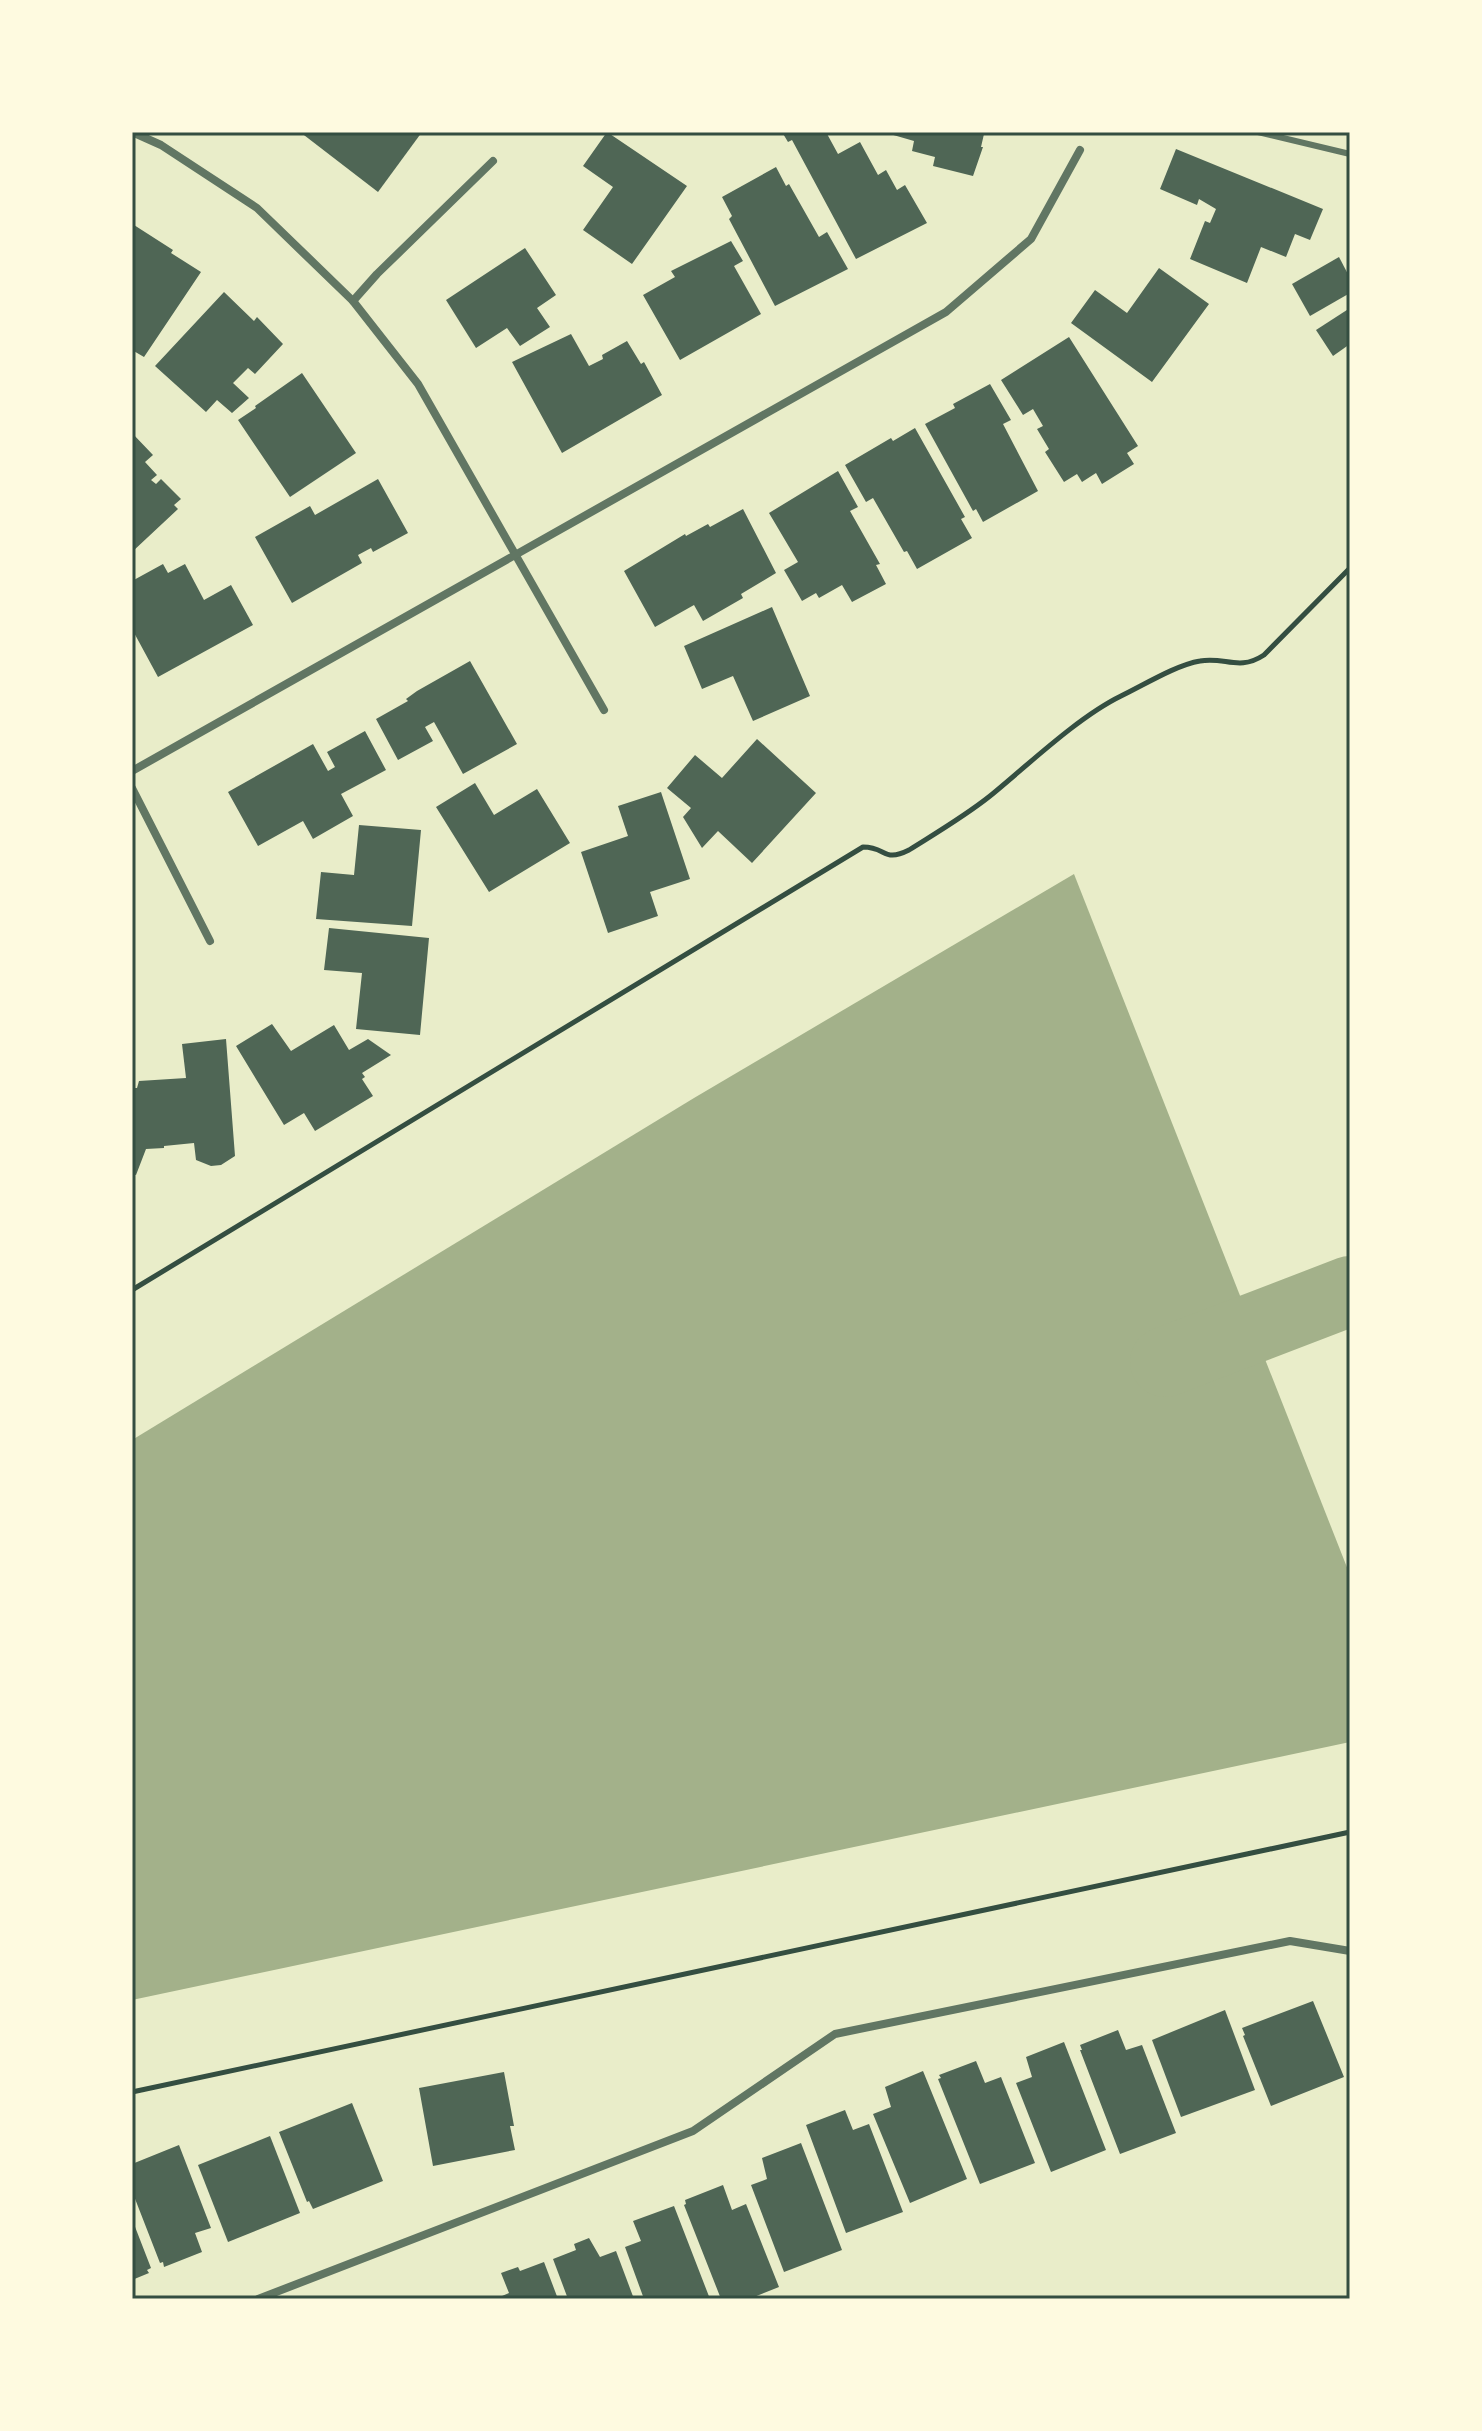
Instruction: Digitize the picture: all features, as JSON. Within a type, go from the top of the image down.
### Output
[{"type":"street","points":[[132,132],[161,145],[257,208],[353,301],[418,384],[604,710]]},
{"type":"street","points":[[132,771],[946,312],[1031,239],[1080,150]]},
{"type":"street","points":[[353,301],[493,161]]},
{"type":"street","points":[[132,788],[210,941]]},
{"type":"street","points":[[258,2299],[693,2131],[835,2034],[1290,1941],[1350,1951]]},
{"type":"lane","points":[[1258,132],[1350,154]]},
{"type":"path","points":[[132,1290],[863,847],[877,848],[885,855],[895,857],[909,850],[988,798],[1071,730],[1117,698],[1191,663],[1254,661],[1264,655],[1350,568]]},
{"type":"path","points":[[132,2092],[1350,1832]]},
{"type":"shaded area","points":[[1074,874],[1350,1575],[1350,1742],[132,2000],[132,1440],[694,1098]]},
{"type":"building","points":[[300,132],[422,132],[378,192]]},
{"type":"building","points":[[607,132],[687,186],[632,264],[583,230],[613,187],[583,166]]},
{"type":"building","points":[[782,132],[826,132],[838,154],[860,142],[878,175],[886,170],[897,190],[905,185],[927,223],[856,259],[792,140],[788,142]]},
{"type":"building","points":[[883,132],[983,132],[983,147],[973,176],[933,166],[935,157],[912,151],[914,141]]},
{"type":"building","points":[[1176,149],[1323,209],[1310,240],[1295,234],[1286,257],[1261,247],[1247,283],[1190,259],[1205,221],[1210,223],[1216,209],[1199,199],[1197,205],[1160,189]]},
{"type":"building","points":[[776,167],[819,237],[827,232],[848,269],[775,306],[729,219],[732,216],[722,197]]},
{"type":"building","points":[[134,225],[201,272],[144,357],[132,350]]},
{"type":"building","points":[[731,241],[743,261],[734,266],[761,314],[680,360],[643,295],[675,277],[671,271]]},
{"type":"building","points":[[525,248],[556,295],[537,308],[550,327],[520,346],[507,328],[476,348],[446,300]]},
{"type":"building","points":[[1339,257],[1350,278],[1350,293],[1310,316],[1292,284]]},
{"type":"building","points":[[1159,268],[1209,304],[1152,382],[1071,323],[1095,290],[1127,313]]},
{"type":"building","points":[[224,292],[254,321],[257,317],[283,344],[255,374],[248,368],[233,383],[249,398],[232,413],[217,400],[206,412],[155,366]]},
{"type":"building","points":[[1350,308],[1350,344],[1333,356],[1316,330]]},
{"type":"building","points":[[571,334],[589,366],[627,341],[641,364],[644,362],[662,395],[562,453],[512,362]]},
{"type":"building","points":[[1069,337],[1138,446],[1127,453],[1134,464],[1102,484],[1096,473],[1082,482],[1077,474],[1064,482],[1045,452],[1049,449],[1037,429],[1043,426],[1033,409],[1023,415],[1001,380]]},
{"type":"building","points":[[302,373],[356,453],[290,497],[238,420]]},
{"type":"building","points":[[990,384],[1011,420],[1003,424],[1038,491],[983,522],[976,509],[973,511],[925,424]]},
{"type":"building","points":[[915,428],[965,517],[961,519],[972,538],[917,569],[873,498],[866,502],[845,465]]},
{"type":"building","points":[[132,433],[153,455],[145,462],[157,475],[151,480],[156,484],[161,479],[181,499],[174,505],[178,509],[132,552]]},
{"type":"building","points":[[838,471],[858,507],[850,511],[880,564],[876,565],[886,584],[852,602],[842,585],[819,598],[816,593],[802,601],[784,570],[798,562],[769,513]]},
{"type":"building","points":[[378,479],[408,533],[373,552],[371,548],[358,555],[362,563],[292,603],[255,537],[310,506],[315,515]]},
{"type":"building","points":[[743,509],[776,573],[741,594],[743,598],[703,621],[694,605],[655,627],[624,571],[685,534],[708,524],[710,527]]},
{"type":"building","points":[[163,564],[168,573],[185,564],[204,600],[231,585],[253,625],[158,677],[132,629],[132,581]]},
{"type":"building","points":[[772,607],[810,696],[753,721],[733,676],[702,689],[684,646]]},
{"type":"building","points":[[470,661],[517,744],[463,774],[434,722],[425,727],[433,741],[398,760],[376,719]]},
{"type":"building","points":[[365,731],[386,770],[341,794],[353,816],[313,839],[303,821],[258,846],[228,792],[313,744],[328,771],[335,767],[327,752]]},
{"type":"building","points":[[757,739],[816,793],[752,863],[718,831],[702,848],[683,817],[691,808],[667,788],[695,755],[722,778]]},
{"type":"building","points":[[475,783],[494,815],[537,789],[570,843],[489,892],[436,807]]},
{"type":"building","points":[[661,792],[690,879],[650,892],[658,916],[608,933],[581,852],[628,836],[618,806]]},
{"type":"building","points":[[359,825],[421,830],[412,926],[316,919],[321,872],[354,875]]},
{"type":"building","points":[[329,928],[429,938],[420,1035],[356,1029],[362,973],[324,970]]},
{"type":"building","points":[[272,1024],[291,1051],[334,1025],[349,1050],[368,1039],[391,1055],[362,1073],[365,1077],[362,1079],[373,1096],[315,1131],[304,1113],[284,1125],[236,1046]]},
{"type":"building","points":[[226,1039],[235,1156],[221,1165],[211,1166],[196,1160],[194,1143],[146,1149],[136,1175],[132,1174],[132,1088],[137,1088],[139,1081],[186,1078],[182,1044]]},
{"type":"building","points":[[1313,2001],[1344,2077],[1271,2106],[1242,2028]]},
{"type":"building","points":[[1225,2010],[1255,2090],[1181,2117],[1152,2040]]},
{"type":"building","points":[[1118,2030],[1126,2050],[1142,2045],[1176,2133],[1120,2154],[1080,2050],[1080,2045]]},
{"type":"building","points":[[1064,2042],[1106,2150],[1051,2172],[1016,2083],[1032,2077],[1026,2057]]},
{"type":"building","points":[[976,2061],[985,2083],[1001,2077],[1035,2163],[980,2184],[938,2079],[941,2078],[939,2075]]},
{"type":"building","points":[[923,2071],[967,2179],[910,2203],[873,2114],[891,2107],[885,2087]]},
{"type":"building","points":[[504,2072],[515,2150],[433,2166],[419,2088]]},
{"type":"building","points":[[352,2103],[383,2181],[313,2209],[307,2202],[279,2132]]},
{"type":"building","points":[[845,2110],[853,2130],[869,2124],[903,2212],[846,2233],[806,2125]]},
{"type":"building","points":[[270,2136],[300,2213],[228,2242],[198,2165]]},
{"type":"building","points":[[801,2143],[842,2250],[784,2272],[751,2185],[767,2179],[762,2158]]},
{"type":"building","points":[[179,2145],[211,2228],[195,2233],[202,2252],[164,2267],[132,2191],[132,2164]]},
{"type":"building","points":[[723,2185],[732,2210],[746,2204],[779,2287],[749,2299],[721,2299],[684,2205],[685,2200]]},
{"type":"building","points":[[674,2206],[710,2299],[644,2299],[625,2247],[641,2241],[633,2221]]},
{"type":"building","points":[[132,2219],[151,2268],[147,2270],[149,2273],[132,2280]]},
{"type":"building","points":[[589,2238],[600,2257],[616,2251],[634,2299],[568,2299],[553,2259],[576,2250],[574,2244]]},
{"type":"building","points":[[544,2262],[558,2299],[495,2299],[509,2293],[501,2273],[518,2267],[520,2271]]},
{"type":"waterway","points":[[1165,1362],[1350,1291]]}]
